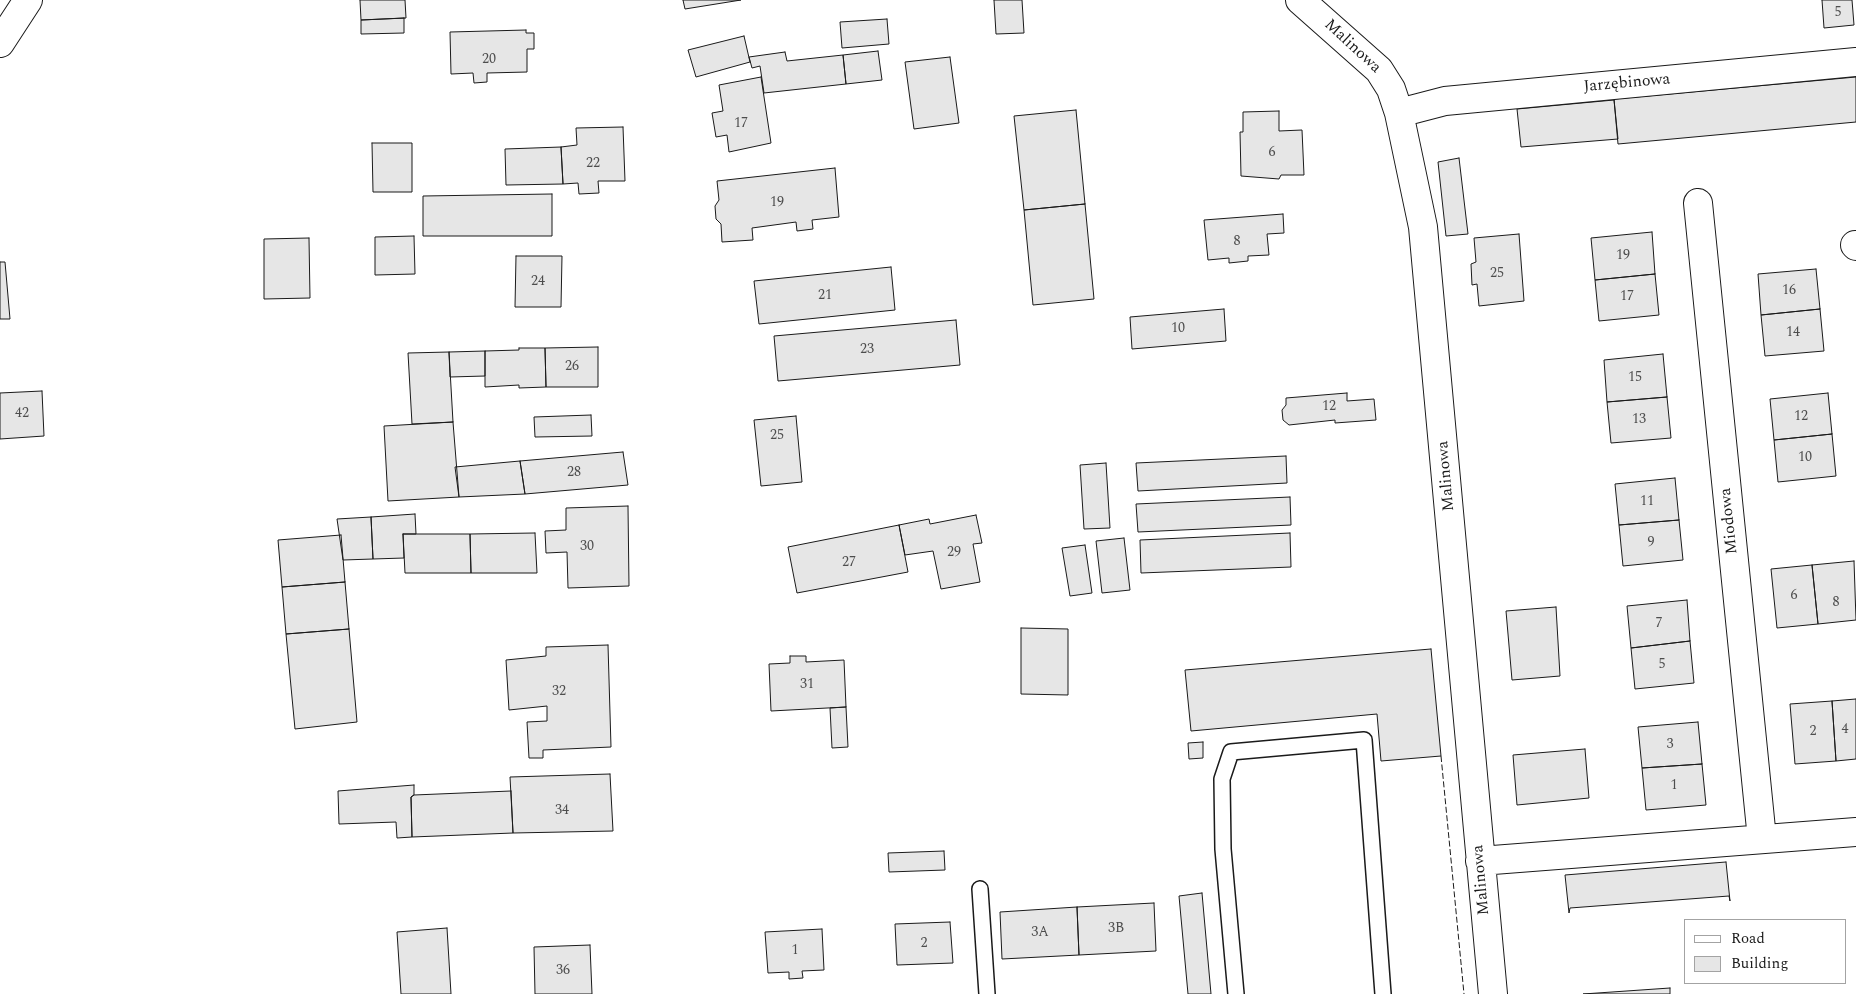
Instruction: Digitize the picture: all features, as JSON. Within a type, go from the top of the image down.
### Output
[{"type":"street","points":[[0,43],[28,0]]},
{"type":"street","name":"Malinowa","points":[[1300,0],[1379,70],[1391,89],[1399,113],[1428,259],[1493,994]]},
{"type":"street","name":"Jarzębinowa","points":[[1399,113],[1445,101],[1856,62]]},
{"type":"street","name":"Miodowa","points":[[1698,203],[1762,839]]},
{"type":"street","points":[[1480,861],[1856,832]]},
{"type":"lane","points":[[1236,994],[1222,839],[1222,779],[1232,752],[1364,740],[1383,994]]},
{"type":"lane","points":[[980,890],[987,994]]},
{"type":"building","points":[[360,0],[405,0],[406,18],[361,20]]},
{"type":"building","points":[[683,0],[741,0],[685,9]]},
{"type":"building","points":[[994,0],[1022,0],[1024,33],[996,34]]},
{"type":"building","points":[[1822,0],[1852,0],[1854,25],[1824,28]]},
{"type":"building","points":[[404,18],[404,33],[361,34],[361,20]]},
{"type":"building","points":[[887,19],[889,44],[842,48],[840,22]]},
{"type":"building","points":[[526,30],[526,33],[534,33],[534,49],[527,49],[527,72],[487,73],[487,82],[474,83],[473,73],[451,74],[450,32]]},
{"type":"building","points":[[744,36],[750,62],[696,77],[688,50]]},
{"type":"building","points":[[878,51],[882,80],[846,84],[843,55]]},
{"type":"building","points":[[785,52],[787,61],[843,55],[846,84],[764,93],[760,66],[752,68],[749,57]]},
{"type":"building","points":[[950,57],[959,123],[914,129],[905,62]]},
{"type":"building","points":[[761,77],[771,143],[729,152],[727,135],[716,137],[712,113],[723,111],[719,85]]},
{"type":"building","points":[[1856,77],[1856,122],[1618,144],[1614,99]]},
{"type":"building","points":[[1614,100],[1618,139],[1521,147],[1517,109]]},
{"type":"building","points":[[1076,110],[1085,204],[1024,210],[1014,116]]},
{"type":"building","points":[[1279,111],[1279,131],[1302,130],[1304,175],[1281,175],[1279,179],[1241,176],[1240,132],[1243,132],[1243,112]]},
{"type":"building","points":[[623,127],[625,181],[598,181],[599,193],[579,194],[578,183],[563,184],[561,147],[577,145],[576,128]]},
{"type":"building","points":[[372,143],[412,143],[412,192],[373,192]]},
{"type":"building","points":[[561,147],[563,184],[506,185],[505,149]]},
{"type":"building","points":[[1459,158],[1468,234],[1446,236],[1438,162]]},
{"type":"building","points":[[835,168],[839,217],[812,220],[813,229],[797,231],[796,222],[752,228],[753,240],[722,242],[721,224],[716,219],[715,206],[719,200],[717,181]]},
{"type":"building","points":[[552,194],[552,236],[423,236],[423,196]]},
{"type":"building","points":[[1085,204],[1094,299],[1033,305],[1024,210]]},
{"type":"building","points":[[1283,214],[1284,233],[1267,234],[1269,255],[1248,256],[1248,261],[1229,263],[1229,258],[1208,260],[1204,220]]},
{"type":"building","points":[[1652,232],[1655,274],[1595,280],[1591,238]]},
{"type":"building","points":[[1519,234],[1524,301],[1479,306],[1477,284],[1472,285],[1471,264],[1476,262],[1474,238]]},
{"type":"building","points":[[414,236],[415,274],[375,275],[375,237]]},
{"type":"building","points":[[309,238],[310,298],[264,299],[264,239]]},
{"type":"building","points":[[516,256],[562,256],[561,307],[515,307]]},
{"type":"building","points":[[0,262],[5,262],[10,319],[0,319]]},
{"type":"building","points":[[891,267],[895,310],[759,324],[754,281]]},
{"type":"building","points":[[1816,269],[1820,309],[1761,315],[1758,274]]},
{"type":"building","points":[[1655,274],[1659,315],[1599,321],[1595,280]]},
{"type":"building","points":[[1224,309],[1226,341],[1132,349],[1130,317]]},
{"type":"building","points":[[1820,309],[1824,351],[1765,356],[1761,315]]},
{"type":"building","points":[[956,320],[960,365],[778,381],[774,336]]},
{"type":"building","points":[[598,347],[598,387],[546,387],[545,348]]},
{"type":"building","points":[[519,348],[545,348],[546,387],[519,388],[519,385],[485,387],[485,351],[519,350]]},
{"type":"building","points":[[485,351],[485,376],[450,377],[449,352]]},
{"type":"building","points":[[449,352],[453,422],[412,424],[408,353]]},
{"type":"building","points":[[1663,354],[1667,397],[1607,402],[1604,360]]},
{"type":"building","points":[[42,391],[44,436],[0,439],[0,393]]},
{"type":"building","points":[[1347,393],[1347,401],[1374,399],[1376,420],[1335,423],[1335,420],[1289,425],[1283,420],[1282,410],[1286,405],[1286,398]]},
{"type":"building","points":[[1828,393],[1832,434],[1774,440],[1770,399]]},
{"type":"building","points":[[1667,397],[1671,438],[1611,443],[1607,402]]},
{"type":"building","points":[[591,415],[592,436],[535,437],[534,417]]},
{"type":"building","points":[[796,416],[802,482],[761,486],[754,420]]},
{"type":"building","points":[[453,422],[459,497],[388,501],[384,426]]},
{"type":"building","points":[[1832,434],[1836,476],[1778,482],[1774,440]]},
{"type":"building","points":[[623,452],[628,485],[525,494],[520,461]]},
{"type":"building","points":[[1286,456],[1287,483],[1138,491],[1136,463]]},
{"type":"building","points":[[520,461],[525,494],[459,497],[455,467]]},
{"type":"building","points":[[1106,463],[1110,528],[1084,529],[1080,465]]},
{"type":"building","points":[[1675,478],[1679,520],[1619,525],[1615,484]]},
{"type":"building","points":[[1290,497],[1291,525],[1138,532],[1136,504]]},
{"type":"building","points":[[628,506],[629,586],[568,588],[567,552],[546,553],[545,531],[566,530],[566,508]]},
{"type":"building","points":[[415,514],[416,534],[403,534],[404,558],[373,559],[371,517]]},
{"type":"building","points":[[976,515],[982,543],[973,544],[980,582],[941,589],[933,551],[905,555],[899,525],[929,519],[930,524]]},
{"type":"building","points":[[371,517],[373,559],[343,560],[337,519]]},
{"type":"building","points":[[1679,520],[1683,560],[1623,566],[1619,525]]},
{"type":"building","points":[[899,525],[908,572],[797,593],[788,547]]},
{"type":"building","points":[[535,533],[537,573],[471,573],[470,534]]},
{"type":"building","points":[[1290,533],[1291,567],[1141,573],[1140,540]]},
{"type":"building","points":[[403,534],[470,534],[471,573],[405,573]]},
{"type":"building","points":[[341,535],[345,582],[282,587],[278,540]]},
{"type":"building","points":[[1124,538],[1130,590],[1102,593],[1096,541]]},
{"type":"building","points":[[1085,545],[1092,593],[1070,596],[1062,548]]},
{"type":"building","points":[[1854,561],[1856,620],[1818,624],[1812,565]]},
{"type":"building","points":[[1812,565],[1818,624],[1777,628],[1771,569]]},
{"type":"building","points":[[345,582],[349,629],[286,634],[282,587]]},
{"type":"building","points":[[1687,600],[1690,641],[1631,648],[1627,606]]},
{"type":"building","points":[[1556,607],[1560,676],[1512,680],[1506,611]]},
{"type":"building","points":[[1021,628],[1068,629],[1068,695],[1021,694]]},
{"type":"building","points":[[349,629],[357,722],[295,729],[286,634]]},
{"type":"building","points":[[1690,641],[1694,683],[1635,689],[1631,648]]},
{"type":"building","points":[[608,645],[611,747],[543,750],[543,758],[529,758],[527,722],[547,721],[547,706],[509,710],[506,660],[546,656],[546,647]]},
{"type":"building","points":[[1431,649],[1441,756],[1381,761],[1377,714],[1191,731],[1185,670]]},
{"type":"building","points":[[790,656],[806,656],[806,662],[844,660],[846,707],[771,711],[769,664],[790,663]]},
{"type":"building","points":[[1856,699],[1856,759],[1836,761],[1832,701]]},
{"type":"building","points":[[1832,701],[1836,761],[1795,764],[1790,704]]},
{"type":"building","points":[[846,707],[848,747],[832,748],[830,708]]},
{"type":"building","points":[[1698,722],[1702,764],[1642,768],[1638,727]]},
{"type":"building","points":[[1203,742],[1203,758],[1189,759],[1188,743]]},
{"type":"building","points":[[1585,749],[1589,798],[1517,805],[1513,755]]},
{"type":"building","points":[[1702,764],[1706,805],[1646,810],[1642,768]]},
{"type":"building","points":[[610,774],[613,831],[513,833],[510,777]]},
{"type":"building","points":[[414,785],[414,795],[411,797],[412,837],[397,838],[396,822],[339,824],[338,791]]},
{"type":"building","points":[[511,791],[513,833],[412,837],[411,797],[414,795]]},
{"type":"building","points":[[944,851],[945,870],[889,872],[888,853]]},
{"type":"building","points":[[1726,862],[1730,901],[1729,896],[1570,908],[1569,913],[1565,875]]},
{"type":"building","points":[[1202,893],[1211,994],[1188,994],[1179,896]]},
{"type":"building","points":[[1154,903],[1156,951],[1079,955],[1077,907]]},
{"type":"building","points":[[1077,907],[1079,955],[1002,959],[1000,912]]},
{"type":"building","points":[[950,922],[953,963],[897,965],[895,924]]},
{"type":"building","points":[[447,928],[451,994],[401,994],[397,932]]},
{"type":"building","points":[[822,929],[824,970],[802,971],[803,978],[789,979],[789,972],[768,973],[765,932]]},
{"type":"building","points":[[590,945],[592,994],[535,994],[534,947]]},
{"type":"building","points":[[1670,988],[1670,994],[1583,994]]},
{"type":"fence","points":[[1441,756],[1464,994]]}]
